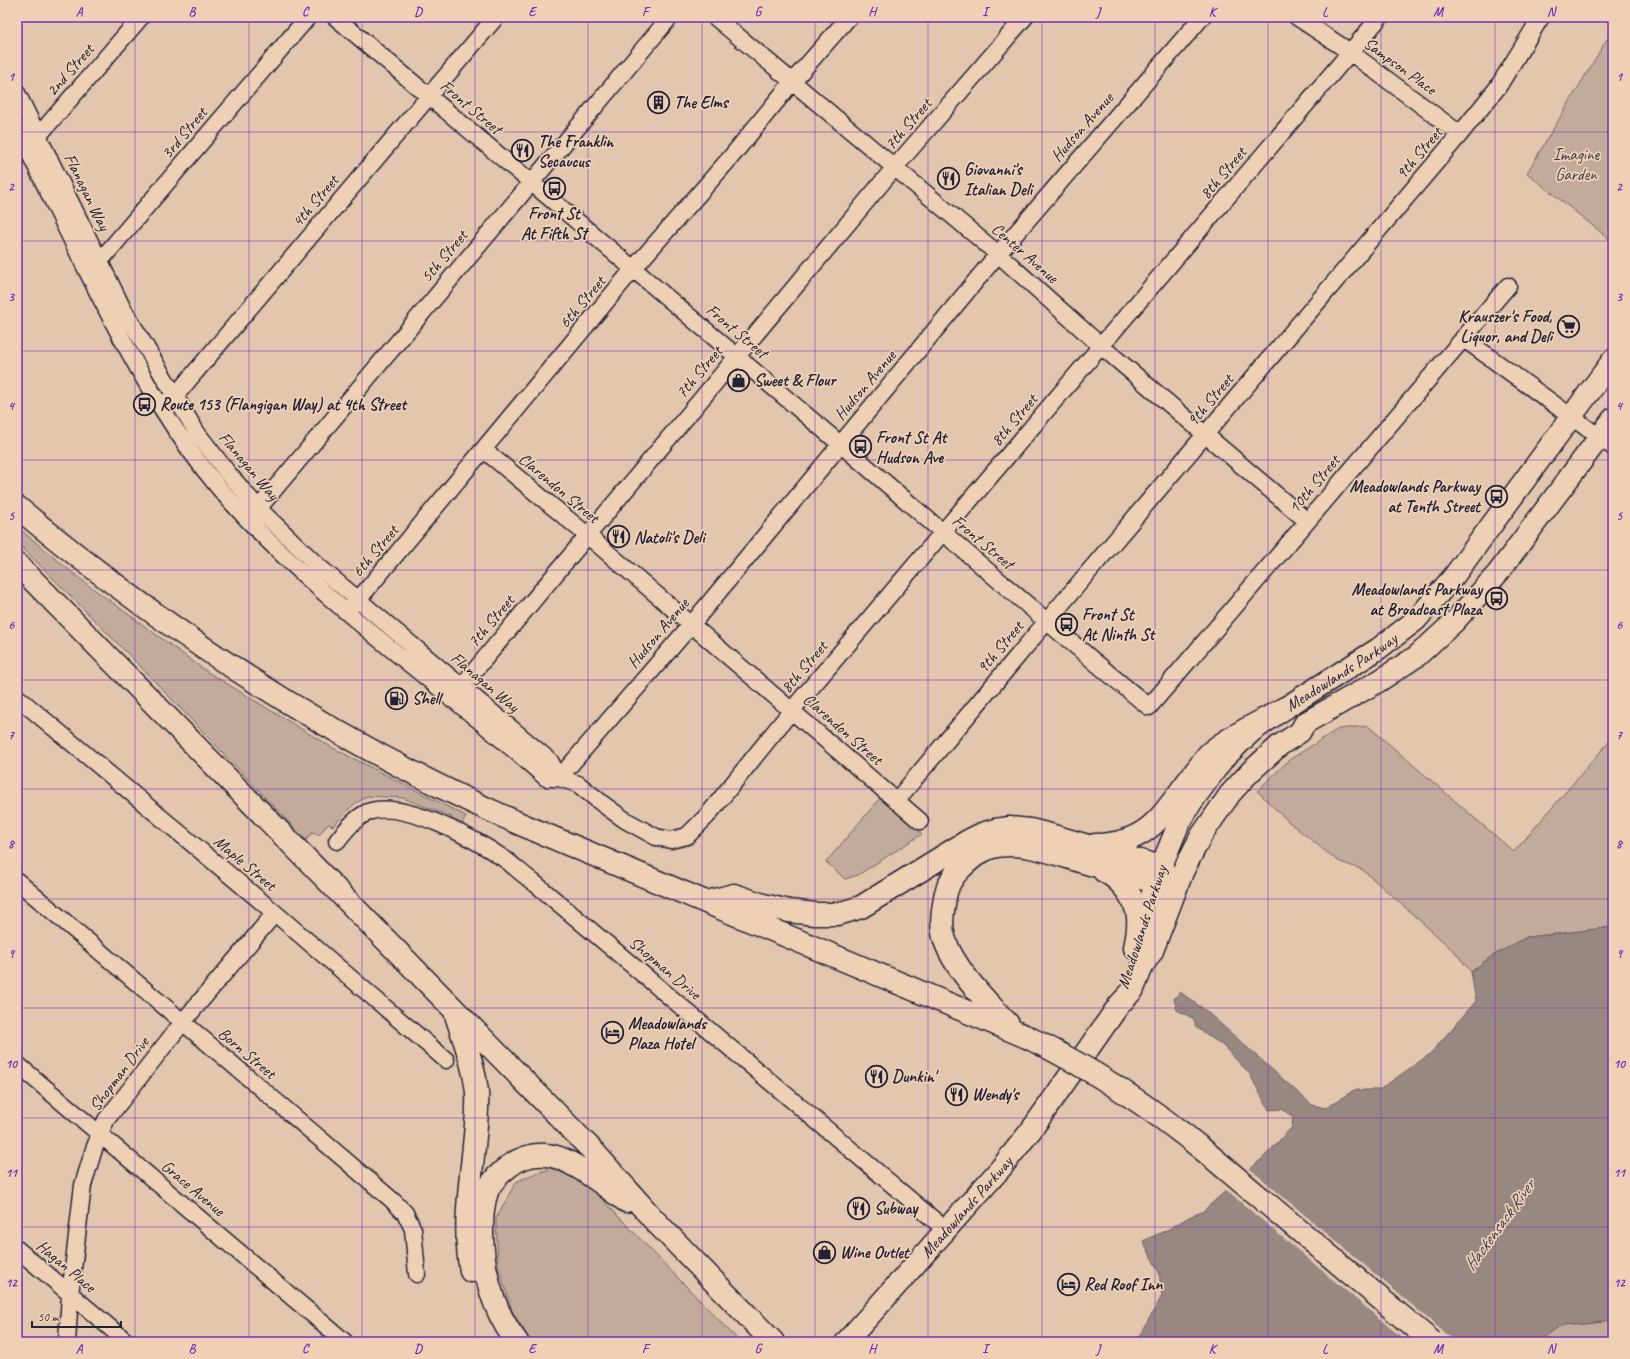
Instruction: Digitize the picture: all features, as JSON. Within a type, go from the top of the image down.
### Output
[{"type":"highway","points":[[17,507],[108,580],[174,628],[232,667],[333,729],[408,771],[486,809],[1020,1034],[1102,1078],[1173,1126],[1207,1153],[1432,1342]]},
{"type":"highway","points":[[17,564],[587,1146],[654,1220],[773,1342]]},
{"type":"highway","points":[[1084,854],[1103,845],[1132,840],[1143,833],[1162,816],[1210,753],[1227,740],[1285,708]]},
{"type":"highway","points":[[707,902],[734,895],[763,905],[789,911],[815,914],[838,914],[861,907],[968,841],[982,834],[1010,828],[1050,835],[1084,854],[1120,883],[1128,893],[1138,916],[1139,956]]},
{"type":"highway","points":[[1020,1034],[983,998],[953,958],[944,937],[942,915],[945,894],[955,874],[975,855],[997,846],[1024,846],[1043,850],[1084,854],[1161,876]]},
{"type":"highway","points":[[455,1011],[472,1066],[477,1092],[477,1115],[467,1211],[466,1235],[468,1257],[478,1302],[499,1342]]},
{"type":"highway","points":[[517,1342],[510,1334],[497,1309],[488,1283],[483,1252],[483,1206],[489,1188],[498,1175],[513,1164],[528,1157],[545,1155],[559,1158],[577,1167],[654,1220]]},
{"type":"main road","name":"Meadowlands Parkway","points":[[846,1342],[1001,1168],[1032,1130],[1119,1005],[1121,988],[1139,956],[1161,876],[1177,828],[1191,803],[1223,759],[1251,732],[1285,708],[1378,649],[1416,620],[1454,576],[1613,360]]},
{"type":"main road","name":"Meadowlands Parkway","points":[[1139,956],[1152,952],[1183,871],[1205,830],[1230,794],[1250,772],[1280,745],[1300,732],[1305,723],[1417,656],[1454,622],[1498,573],[1606,442],[1613,419]]},
{"type":"main road","points":[[1161,876],[1221,786],[1253,753],[1272,738],[1295,724],[1305,723]]},
{"type":"street","name":"2nd Street","points":[[24,143],[38,135],[141,17]]},
{"type":"street","name":"3rd Street","points":[[86,270],[100,261],[308,17]]},
{"type":"street","name":"Front Street","points":[[335,17],[634,268],[841,444],[943,534],[1149,707]]},
{"type":"street","name":"4th Street","points":[[160,405],[175,396],[496,17]]},
{"type":"street","name":"5th Street","points":[[253,514],[670,17]]},
{"type":"street","name":"Center Avenue","points":[[715,17],[998,254],[1101,346],[1307,521]]},
{"type":"street","name":"6th Street","points":[[346,612],[359,600],[634,268],[731,157],[793,81],[849,17]]},
{"type":"street","name":"7th Street","points":[[456,692],[895,168],[1025,17]]},
{"type":"street","name":"Hudson Avenue","points":[[559,778],[691,625],[998,254],[1202,17]]},
{"type":"street","name":"Sampson Place","points":[[1298,17],[1350,52],[1460,134]]},
{"type":"street","name":"8th Street","points":[[559,778],[578,784],[604,805],[656,837],[671,840],[687,836],[694,830],[792,710],[943,534],[1380,17]]},
{"type":"street","name":"9th Street","points":[[896,800],[1460,134],[1498,87],[1541,17]]},
{"type":"street","name":"Flanagan Way","points":[[17,93],[122,306],[197,433],[215,456],[253,514],[292,564],[346,612],[398,655],[456,692],[550,761],[559,778]]},
{"type":"street","name":"Flanagan Way","points":[[17,128],[52,202],[142,378],[186,446],[220,489],[303,552],[409,642],[456,692]]},
{"type":"street","points":[[52,202],[66,194]]},
{"type":"street","name":"10th Street","points":[[1149,707],[1508,286]]},
{"type":"street","points":[[1463,338],[1606,442]]},
{"type":"street","name":"Clarendon Street","points":[[484,450],[792,710],[920,821]]},
{"type":"street","points":[[202,466],[215,456]]},
{"type":"street","points":[[292,564],[303,552]]},
{"type":"street","points":[[398,655],[409,642]]},
{"type":"street","name":"Maple Street","points":[[17,697],[275,913],[446,1060]]},
{"type":"street","name":"Shopman Drive","points":[[337,841],[361,816],[376,810],[394,810],[443,826],[491,851],[542,890],[946,1230]]},
{"type":"street","name":"Born Street","points":[[17,881],[182,1023],[392,1200],[405,1213],[413,1229],[417,1274]]},
{"type":"street","name":"Shopman Drive","points":[[67,1342],[70,1295],[82,1185],[106,1120],[182,1023],[275,913]]},
{"type":"street","name":"Grace Avenue","points":[[17,1064],[345,1342]]},
{"type":"street","name":"Hagan Place","points":[[17,1249],[127,1342]]},
{"type":"green space","name":"Imagine Garden","points":[[1607,39],[1613,43],[1613,242],[1527,173]]},
{"type":"green space","points":[[17,527],[80,579],[206,671],[331,747],[466,816],[462,825],[451,820],[452,817],[403,798],[367,796],[353,805],[333,826],[328,824],[319,835],[313,832],[306,840],[140,666],[17,542]]},
{"type":"green space","points":[[1368,726],[1514,852],[1613,737],[1613,927],[1527,937],[1489,958],[1471,972],[1455,952],[1363,870],[1338,861],[1290,823],[1257,791],[1289,760],[1338,729]]},
{"type":"green space","points":[[881,797],[922,834],[858,875],[845,879],[826,862]]},
{"type":"green space","points":[[553,1168],[590,1187],[740,1342],[531,1342],[512,1311],[498,1265],[496,1218],[516,1182],[536,1173]]},
{"type":"green space","points":[[1613,1320],[1613,1342],[1539,1342],[1562,1325]]},
{"type":"water","name":"Hackensack River","points":[[1613,927],[1613,1320],[1562,1325],[1539,1342],[1136,1342],[1162,1296],[1159,1272],[1143,1241],[1169,1229],[1189,1217],[1202,1212],[1265,1156],[1292,1127],[1293,1117],[1282,1109],[1269,1110],[1249,1073],[1222,1045],[1196,1027],[1194,1019],[1177,1010],[1174,999],[1180,992],[1205,1010],[1312,1105],[1326,1108],[1354,1090],[1379,1090],[1430,1054],[1476,1001],[1471,972],[1489,958],[1527,937]]},
{"type":"pier","points":[[1249,1168],[1456,1342],[1407,1342],[1225,1189]]},
{"type":"place","name":"The Elms","points":[[658,102]]},
{"type":"place","name":"The Franklin Secaucus","points":[[522,151]]},
{"type":"place","name":"Giovanni's Italian Deli","points":[[948,179]]},
{"type":"place","name":"Front St At Fifth St","points":[[554,189]]},
{"type":"place","name":"Krauszer's Food, Liquor, and Deli","points":[[1568,326]]},
{"type":"place","name":"Sweet & Flour","points":[[739,380]]},
{"type":"place","name":"Route 153 (Flangigan Way) at 4th Street","points":[[145,404]]},
{"type":"place","name":"Front St At Hudson Ave","points":[[861,447]]},
{"type":"place","name":"Meadowlands Parkway at Tenth Street","points":[[1496,496]]},
{"type":"place","name":"Natoli's Deli","points":[[619,537]]},
{"type":"place","name":"Meadowlands Parkway at Broadcast Plaza","points":[[1497,599]]},
{"type":"place","name":"Front St At Ninth St","points":[[1066,624]]},
{"type":"place","name":"Shell","points":[[397,698]]},
{"type":"place","name":"Meadowlands Plaza Hotel","points":[[612,1033]]},
{"type":"place","name":"Dunkin'","points":[[877,1076]]},
{"type":"place","name":"Wendy's","points":[[957,1094]]},
{"type":"place","name":"Subway","points":[[858,1208]]},
{"type":"place","name":"Wine Outlet","points":[[824,1252]]},
{"type":"place","name":"Red Roof Inn","points":[[1069,1284]]}]
